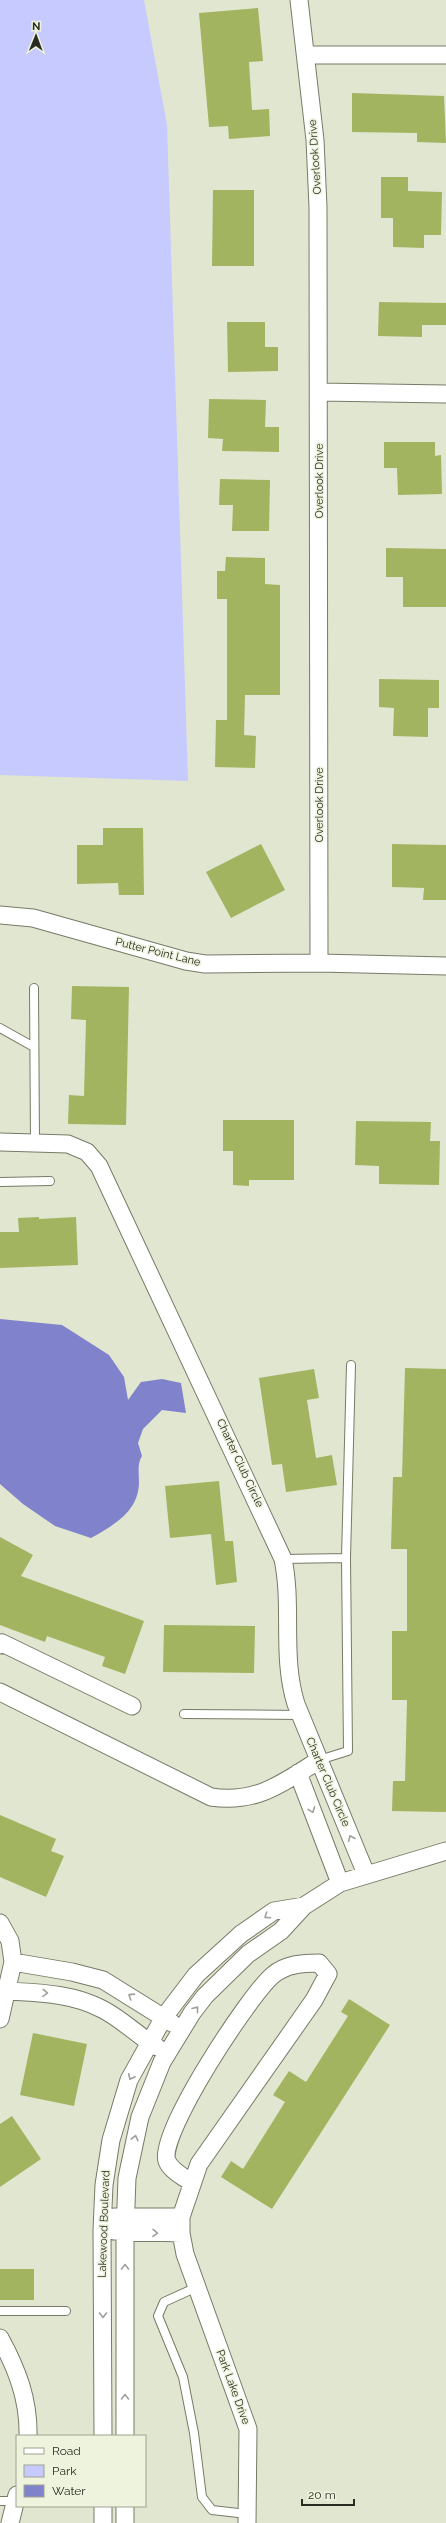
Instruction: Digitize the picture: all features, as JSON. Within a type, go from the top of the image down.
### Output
[{"type":"street","name":"Overlook Drive","points":[[299,0],[315,140],[318,207],[319,963]]},
{"type":"street","points":[[306,55],[446,55]]},
{"type":"street","points":[[319,392],[446,394]]},
{"type":"street","name":"Putter Point Lane","points":[[0,915],[33,918],[186,962],[205,964],[319,963],[446,966]]},
{"type":"street","name":"Charter Club Circle","points":[[0,1142],[68,1144],[86,1152],[99,1166],[284,1558],[287,1577],[289,1681],[300,1715],[366,1874]]},
{"type":"street","points":[[1,1643],[132,1706]]},
{"type":"street","points":[[0,1692],[210,1797],[230,1800],[250,1798],[286,1783],[298,1773],[319,1760]]},
{"type":"street","points":[[298,1773],[340,1883]]},
{"type":"street","name":"Lakewood Boulevard","points":[[125,2435],[125,2224],[129,2160],[147,2096],[167,2053],[205,1996],[248,1954],[281,1931],[304,1906],[340,1883],[366,1874],[446,1852]]},
{"type":"street","name":"Lakewood Boulevard","points":[[103,2435],[102,2223],[106,2163],[111,2140],[129,2080],[148,2042],[164,2017],[196,1975],[241,1934],[274,1911],[304,1906]]},
{"type":"street","points":[[0,1923],[10,1941],[13,1962],[0,2019]]},
{"type":"street","points":[[13,1962],[72,1972],[103,1980],[164,2017],[182,2030]]},
{"type":"street","points":[[102,2223],[181,2225],[192,2183],[199,2164],[314,2000],[328,1974],[319,1963],[296,1964],[273,1975],[246,2009],[186,2101],[167,2143],[166,2160],[173,2169],[192,2183]]},
{"type":"street","points":[[67,1996],[72,1972]]},
{"type":"street","points":[[6,1991],[67,1996],[103,2009],[148,2042],[167,2053]]},
{"type":"street","name":"Park Lake Drive","points":[[181,2225],[196,2283],[248,2429],[247,2518]]},
{"type":"street","points":[[0,2338],[15,2367],[24,2394],[28,2435]]},
{"type":"street","points":[[10,2523],[11,2499]]},
{"type":"street","points":[[103,2507],[103,2523]]},
{"type":"street","points":[[125,2507],[125,2523]]},
{"type":"lane","points":[[34,988],[35,1142]]},
{"type":"lane","points":[[0,1028],[18,1036],[34,1048]]},
{"type":"lane","points":[[0,1182],[50,1181]]},
{"type":"lane","points":[[319,1760],[348,1751],[346,1558],[351,1365]]},
{"type":"lane","points":[[284,1558],[346,1558]]},
{"type":"lane","points":[[184,1714],[300,1715]]},
{"type":"lane","points":[[196,2283],[164,2302],[158,2316],[183,2377],[194,2433],[202,2498],[212,2510],[247,2518]]},
{"type":"lane","points":[[0,2311],[66,2311]]},
{"type":"green space","points":[[0,0],[144,0],[167,125],[188,781],[0,775]]},
{"type":"water","points":[[0,1319],[62,1325],[109,1355],[124,1377],[128,1400],[141,1382],[162,1379],[181,1383],[186,1413],[162,1410],[143,1429],[138,1443],[142,1456],[139,1465],[138,1493],[134,1502],[129,1510],[116,1523],[91,1538],[55,1526],[23,1504],[0,1484]]},
{"type":"building","points":[[258,8],[263,61],[249,62],[252,110],[269,109],[270,136],[229,139],[228,126],[209,127],[199,13]]},
{"type":"building","points":[[352,93],[444,96],[446,143],[417,142],[417,133],[352,132]]},
{"type":"building","points":[[381,177],[408,177],[408,191],[442,192],[441,235],[424,235],[424,248],[393,247],[393,218],[381,218]]},
{"type":"building","points":[[213,190],[254,190],[254,266],[212,266]]},
{"type":"building","points":[[379,302],[446,303],[446,325],[422,325],[422,337],[378,336]]},
{"type":"building","points":[[227,322],[265,322],[265,347],[278,347],[278,371],[228,372]]},
{"type":"building","points":[[209,399],[266,400],[265,427],[279,427],[279,452],[222,451],[223,439],[208,438]]},
{"type":"building","points":[[384,442],[435,442],[435,456],[441,455],[442,494],[398,495],[397,468],[384,468]]},
{"type":"building","points":[[220,479],[270,480],[269,531],[232,531],[233,505],[219,505]]},
{"type":"building","points":[[386,548],[446,549],[446,607],[403,607],[403,577],[386,577]]},
{"type":"building","points":[[226,557],[265,558],[265,584],[280,585],[280,695],[245,695],[244,735],[256,736],[255,768],[215,767],[216,720],[227,720],[227,599],[217,599],[217,571],[225,571]]},
{"type":"building","points":[[379,679],[439,680],[439,708],[428,708],[428,737],[393,736],[394,708],[379,707]]},
{"type":"building","points":[[103,828],[143,828],[144,895],[119,895],[118,883],[77,884],[77,845],[103,845]]},
{"type":"building","points":[[261,844],[285,890],[231,918],[206,872]]},
{"type":"building","points":[[392,844],[446,845],[446,900],[423,900],[424,888],[392,887]]},
{"type":"building","points":[[72,986],[129,987],[126,1125],[68,1124],[69,1095],[84,1096],[86,1020],[71,1019]]},
{"type":"building","points":[[223,1120],[294,1120],[294,1180],[249,1180],[249,1186],[233,1185],[233,1151],[223,1151]]},
{"type":"building","points":[[356,1121],[431,1122],[430,1141],[440,1141],[439,1185],[379,1184],[379,1166],[355,1165]]},
{"type":"building","points":[[39,1217],[39,1219],[76,1217],[78,1265],[0,1268],[0,1232],[19,1232],[18,1218]]},
{"type":"building","points":[[405,1368],[446,1369],[446,1812],[392,1811],[393,1781],[405,1781],[407,1700],[392,1700],[392,1631],[407,1631],[407,1549],[391,1549],[393,1477],[402,1477]]},
{"type":"building","points":[[314,1369],[319,1398],[307,1400],[316,1458],[332,1455],[337,1485],[286,1492],[282,1464],[272,1465],[259,1378]]},
{"type":"building","points":[[219,1481],[225,1541],[233,1541],[237,1582],[216,1585],[211,1534],[170,1538],[165,1486]]},
{"type":"building","points":[[0,1537],[33,1555],[21,1576],[144,1621],[125,1674],[102,1666],[105,1657],[47,1636],[45,1642],[0,1625]]},
{"type":"building","points":[[164,1625],[255,1626],[254,1673],[163,1672]]},
{"type":"building","points":[[0,1815],[56,1839],[51,1851],[64,1856],[46,1897],[0,1877]]},
{"type":"building","points":[[349,1999],[390,2025],[272,2209],[221,2177],[231,2161],[243,2169],[285,2102],[273,2095],[289,2071],[306,2082],[348,2016],[341,2012]]},
{"type":"building","points":[[33,2033],[87,2044],[74,2106],[20,2095]]},
{"type":"building","points":[[12,2116],[41,2159],[0,2187],[0,2124]]},
{"type":"building","points":[[0,2269],[34,2269],[34,2300],[0,2300]]}]
